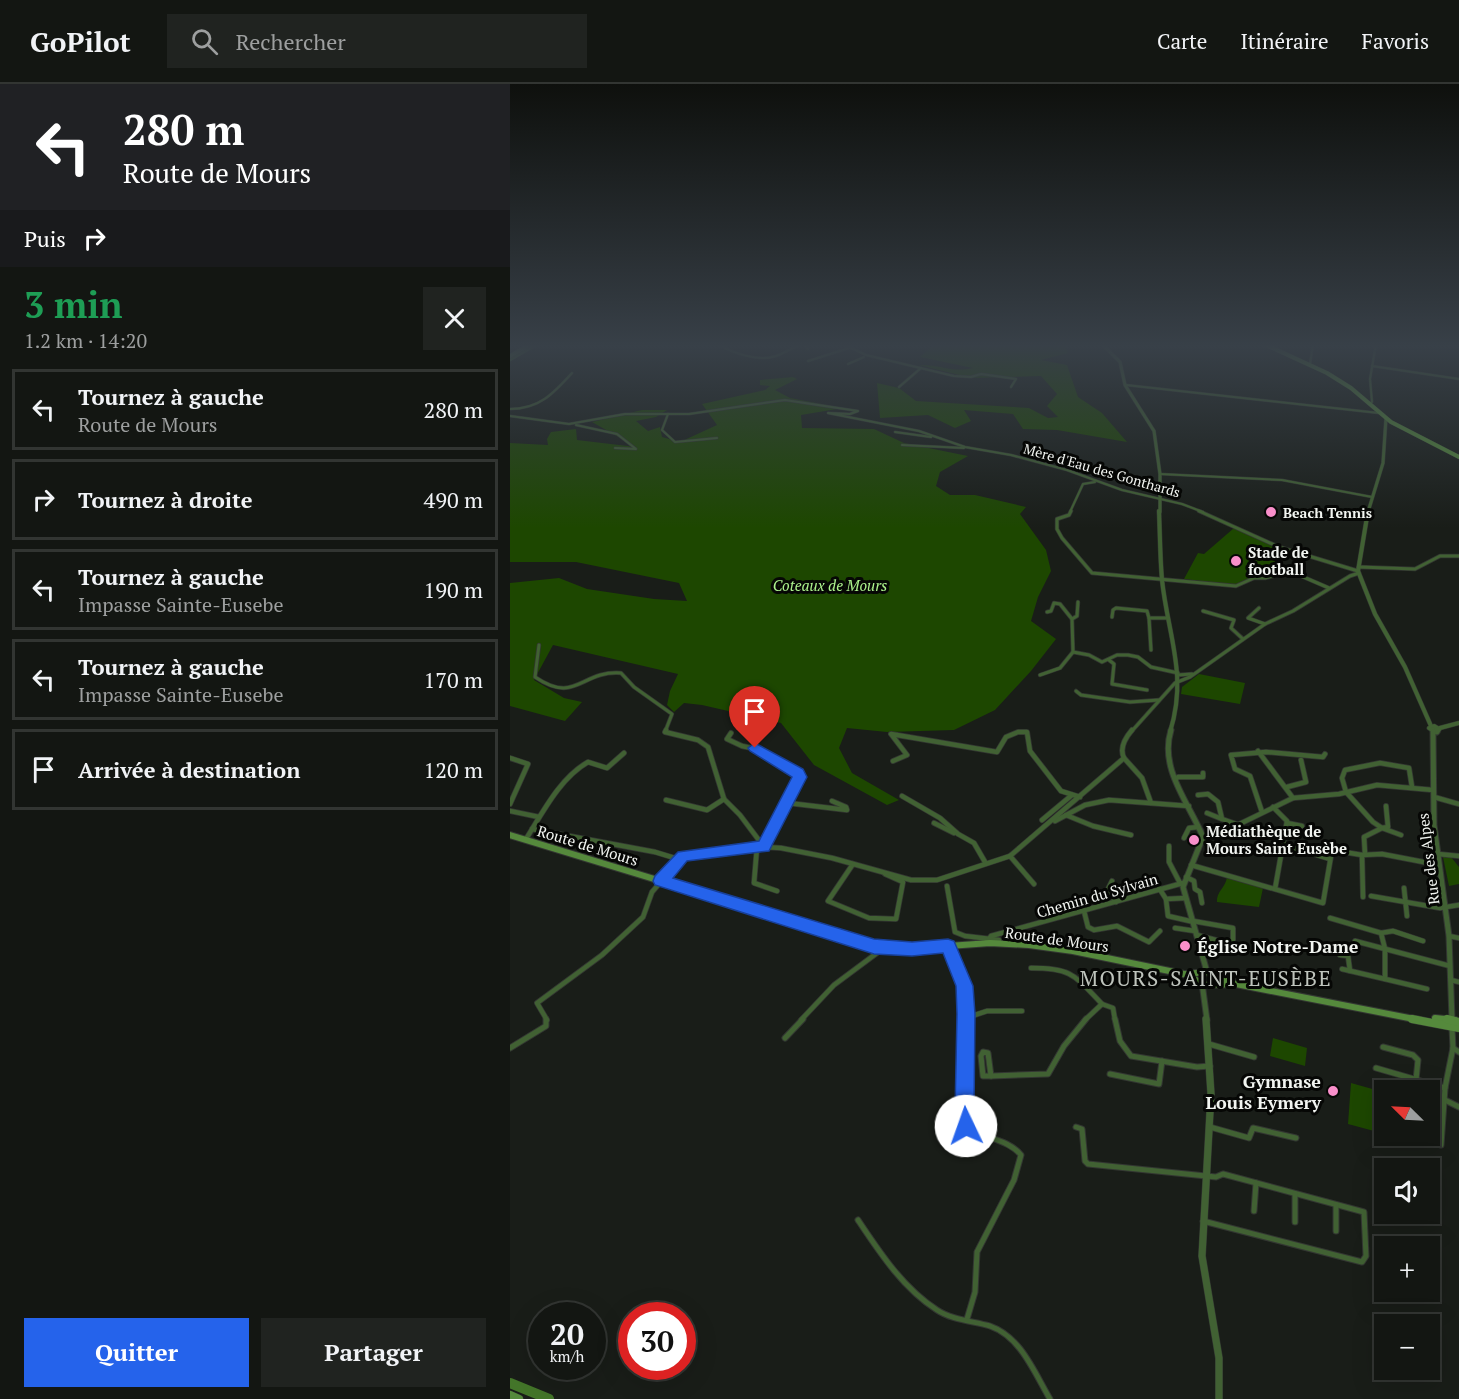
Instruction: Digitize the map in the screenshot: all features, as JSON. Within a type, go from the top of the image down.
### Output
[{"type":"main road","points":[[1371,405],[1389,423],[1459,456]]},
{"type":"main road","name":"Route de Mours","points":[[510,835],[880,948],[912,949],[1000,939],[1454,1024]]},
{"type":"main road","points":[[510,1395],[519,1399]]},
{"type":"street","points":[[510,410],[524,410],[540,405]]},
{"type":"street","name":"Mère d'Eau des Gonthards","points":[[668,413],[696,413],[751,405]]},
{"type":"street","name":"Mère d'Eau des Gonthards","points":[[823,405],[858,411],[850,414],[828,412],[910,429],[965,447],[1011,455],[1189,506],[1279,547],[1359,571],[1365,567],[1415,569],[1432,558],[1459,556]]},
{"type":"street","points":[[1140,405],[1153,428],[1160,474],[1162,580],[1179,676],[1176,713],[1168,739],[1173,780],[1190,806],[1203,839],[1183,881]]},
{"type":"street","points":[[1326,405],[1379,413]]},
{"type":"street","points":[[569,424],[625,414],[668,413],[662,430],[672,436],[675,442],[717,438]]},
{"type":"street","points":[[510,416],[614,433],[628,439],[636,449],[615,448]]},
{"type":"street","points":[[888,420],[910,429]]},
{"type":"street","points":[[1151,803],[1149,790],[1142,778],[1122,754],[1125,738],[1179,676],[1196,673],[1265,624],[1359,571],[1372,497],[1383,463],[1389,423]]},
{"type":"street","points":[[895,432],[935,436]]},
{"type":"street","points":[[902,445],[965,447]]},
{"type":"street","points":[[1160,474],[1282,480],[1372,497]]},
{"type":"street","points":[[1099,482],[1083,483],[1069,515],[1057,518],[1057,529],[1062,538],[1092,573],[1236,586],[1254,578],[1277,575]]},
{"type":"street","points":[[1264,578],[1274,567],[1278,566],[1330,588]]},
{"type":"street","name":"Rue des Alpes","points":[[1359,571],[1375,614],[1405,667],[1434,729],[1432,790],[1449,936],[1454,1024]]},
{"type":"street","points":[[1072,619],[1077,616],[1078,602]]},
{"type":"street","points":[[1040,675],[1060,668],[1073,652],[1072,619],[1060,604],[1054,603],[1051,611],[1047,612]]},
{"type":"street","points":[[1112,617],[1113,610],[1116,608],[1147,611],[1151,650]]},
{"type":"street","points":[[1259,608],[1248,618],[1265,624]]},
{"type":"street","points":[[1203,611],[1234,620],[1231,628],[1243,639]]},
{"type":"street","points":[[1149,618],[1168,618]]},
{"type":"street","points":[[539,645],[535,677],[552,689],[563,691],[581,682],[617,672],[672,714],[665,732],[698,740],[708,747],[724,799],[740,815],[764,847]]},
{"type":"street","points":[[1073,652],[1089,655],[1099,661],[1109,660],[1121,654],[1133,656],[1147,666],[1167,669],[1179,676]]},
{"type":"street","points":[[1109,660],[1114,664],[1112,684],[1147,690]]},
{"type":"street","points":[[1167,669],[1177,666]]},
{"type":"street","points":[[1076,691],[1081,695],[1130,702],[1159,700]]},
{"type":"street","points":[[1434,729],[1459,723]]},
{"type":"street","points":[[893,761],[907,755],[891,734],[997,752],[1002,738],[1017,731],[1023,731],[1027,732],[1030,751],[1061,791],[1080,797]]},
{"type":"street","points":[[731,733],[727,739],[733,743],[761,750],[798,773],[800,777],[764,847]]},
{"type":"street","points":[[1258,752],[1287,787],[1293,798]]},
{"type":"street","points":[[525,840],[557,792],[583,764],[588,762],[607,768],[624,753]]},
{"type":"street","points":[[1262,813],[1253,794],[1254,785],[1250,776],[1234,769],[1230,757],[1232,754],[1290,753],[1323,757],[1325,754]]},
{"type":"street","points":[[532,829],[655,852],[678,859],[703,852],[764,847],[832,858],[918,881],[937,880],[985,862],[1011,856],[1124,758]]},
{"type":"street","points":[[510,804],[528,764],[511,760]]},
{"type":"street","points":[[1287,787],[1306,782],[1301,760]]},
{"type":"street","points":[[1401,835],[1373,822],[1346,792],[1342,778],[1346,770],[1380,763],[1408,768],[1412,786]]},
{"type":"street","points":[[1176,785],[1177,777],[1203,777],[1203,773]]},
{"type":"street","points":[[1203,839],[1209,839],[1293,798],[1325,796],[1377,785],[1412,786],[1432,790]]},
{"type":"street","points":[[1198,795],[1209,794],[1218,802],[1222,819]]},
{"type":"street","points":[[1042,820],[1072,795]]},
{"type":"street","points":[[902,796],[940,818],[958,834]]},
{"type":"street","points":[[1433,797],[1459,804]]},
{"type":"street","points":[[666,800],[707,810],[724,799]]},
{"type":"street","points":[[788,803],[847,810],[846,807],[832,801]]},
{"type":"street","points":[[1052,822],[1083,804],[1096,802],[1190,806]]},
{"type":"street","points":[[1363,897],[1364,837],[1388,827],[1386,806]]},
{"type":"street","points":[[1273,807],[1287,822],[1302,826]]},
{"type":"street","points":[[510,810],[539,817]]},
{"type":"street","points":[[1207,813],[1239,825]]},
{"type":"street","points":[[1066,815],[1094,826],[1131,835]]},
{"type":"street","points":[[1275,889],[1287,822]]},
{"type":"street","points":[[934,823],[974,843],[985,862]]},
{"type":"street","points":[[1184,838],[1190,828],[1199,827]]},
{"type":"street","points":[[1284,845],[1330,859]]},
{"type":"street","points":[[1169,846],[1169,862],[1183,881],[1206,962],[1205,995],[1211,1066],[1203,1221],[1203,1269],[1219,1358],[1220,1399]]},
{"type":"street","points":[[757,847],[754,884],[777,891]]},
{"type":"street","points":[[1191,865],[1323,903],[1332,850],[1382,854],[1440,866]]},
{"type":"street","points":[[1438,854],[1459,856]]},
{"type":"street","points":[[1011,856],[1034,884]]},
{"type":"street","points":[[510,1048],[546,1026],[547,1020],[537,1003],[602,955],[634,925],[646,911],[652,892],[678,859]]},
{"type":"street","points":[[853,864],[835,888],[828,902],[869,918],[896,919],[903,882],[885,874]]},
{"type":"street","points":[[1112,881],[1108,889],[1116,902]]},
{"type":"street","points":[[1183,881],[1194,881],[1195,889],[1200,892],[1202,903]]},
{"type":"street","name":"Chemin du Sylvain","points":[[1000,939],[1183,881]]},
{"type":"street","points":[[947,886],[955,932],[958,935],[982,941],[991,936],[1000,939]]},
{"type":"street","points":[[1159,888],[1166,899],[1168,916],[1233,928],[1233,940],[1223,942],[1175,928]]},
{"type":"street","points":[[1404,888],[1407,916]]},
{"type":"street","points":[[1371,896],[1445,908],[1459,905]]},
{"type":"street","points":[[1166,899],[1186,898]]},
{"type":"street","points":[[1084,911],[1088,927],[1094,930],[1117,926],[1149,942],[1160,932]]},
{"type":"street","points":[[1330,918],[1381,933],[1393,931],[1423,941]]},
{"type":"street","points":[[1381,933],[1385,949],[1385,979]]},
{"type":"street","points":[[1449,936],[1459,938]]},
{"type":"street","points":[[1355,941],[1451,966]]},
{"type":"street","points":[[948,946],[964,986],[966,1126],[979,1136],[1011,1146],[1021,1155],[1020,1163],[1002,1207],[979,1245],[974,1263],[975,1289],[968,1319]]},
{"type":"street","points":[[785,1038],[834,985],[877,953],[880,948]]},
{"type":"street","points":[[1340,955],[1348,956],[1350,971]]},
{"type":"street","points":[[1031,968],[1054,968],[1072,973],[1102,1004],[1113,1008],[1124,1052],[1131,1056],[1197,1067],[1211,1066]]},
{"type":"street","points":[[1342,969],[1428,989]]},
{"type":"street","points":[[1451,980],[1459,982]]},
{"type":"street","points":[[991,1076],[1048,1074],[1053,1069],[1063,1047],[1093,1011],[1102,1004]]},
{"type":"street","points":[[966,1018],[987,1011],[1022,1011]]},
{"type":"street","points":[[1441,1145],[1445,1088],[1453,1048],[1454,1024]]},
{"type":"street","points":[[1209,1044],[1254,1057]]},
{"type":"street","points":[[1383,1047],[1413,1055],[1418,1060],[1416,1078]]},
{"type":"street","points":[[1453,1048],[1459,1052]]},
{"type":"street","points":[[1110,1074],[1159,1084],[1162,1061]]},
{"type":"street","points":[[1376,1068],[1445,1088]]},
{"type":"street","points":[[1444,1100],[1459,1107]]},
{"type":"street","points":[[1076,1127],[1082,1129],[1085,1161],[1088,1164],[1216,1177],[1223,1174],[1364,1212],[1366,1256],[1362,1262],[1203,1221]]},
{"type":"street","points":[[1209,1127],[1249,1138],[1253,1128],[1296,1138]]},
{"type":"street","points":[[1254,1210],[1256,1183]]},
{"type":"street","points":[[1295,1194],[1295,1222]]},
{"type":"street","points":[[1336,1205],[1336,1231]]},
{"type":"street","points":[[858,1220],[884,1261],[899,1279],[939,1312],[956,1318],[968,1319],[1009,1335],[1050,1399]]},
{"type":"green space","name":"Coteaux de Mours","points":[[703,405],[829,405],[843,408],[801,415],[802,428],[874,429],[904,443],[968,456],[940,472],[936,486],[950,495],[975,495],[1026,507],[1020,514],[1046,550],[1051,571],[1038,597],[1031,621],[1056,639],[1031,671],[995,710],[954,730],[887,732],[847,728],[839,748],[852,773],[899,800],[887,805],[814,765],[781,723],[684,703],[674,712],[667,705],[670,691],[678,674],[553,645],[534,680],[564,698],[582,702],[565,721],[510,706],[510,583],[559,578],[587,589],[654,599],[687,601],[679,583],[576,562],[510,562],[510,443],[548,445],[547,439],[551,432],[576,429],[577,440],[636,447],[592,422],[642,410],[667,410],[656,417],[636,421],[648,431],[660,427],[662,437],[680,442],[717,425]]},
{"type":"green space","points":[[879,405],[986,405],[1029,408],[1048,418],[1058,417],[1047,406],[1091,405],[1102,413],[1127,442],[1057,430],[1023,429],[1013,414],[964,410],[971,421],[955,428],[928,415],[880,418]]},
{"type":"green space","name":"Stade de football","points":[[1234,528],[1286,551],[1263,576],[1233,585],[1184,579],[1198,553],[1204,554]]},
{"type":"green space","points":[[1199,674],[1245,683],[1240,704],[1181,694],[1182,687]]},
{"type":"green space","points":[[1443,857],[1451,857],[1459,867],[1459,884],[1449,886]]},
{"type":"green space","points":[[1227,877],[1263,888],[1259,907],[1217,902]]},
{"type":"green space","points":[[1273,1038],[1307,1048],[1305,1066],[1270,1056]]},
{"type":"green space","points":[[1351,1083],[1374,1089],[1374,1131],[1348,1124]]},
{"type":"waterway","points":[[510,1383],[549,1399]]},
{"type":"place","name":"Beach Tennis","points":[[1271,512]]},
{"type":"place","name":"Stade de football","points":[[1236,561]]},
{"type":"place","name":"Médiathèque de Mours Saint Eusèbe","points":[[1194,840]]},
{"type":"place","name":"Église Notre-Dame","points":[[1185,946]]},
{"type":"place","name":"Gymnase Louis Eymery","points":[[1333,1091]]},
{"type":"district","name":"MOURS-SAINT-EUSÈBE","points":[[1206,978]]},
{"type":"route","points":[[755,748],[798,773],[800,777],[764,847],[683,856],[661,881],[874,946],[912,949],[948,946],[964,986],[966,1126]]}]
